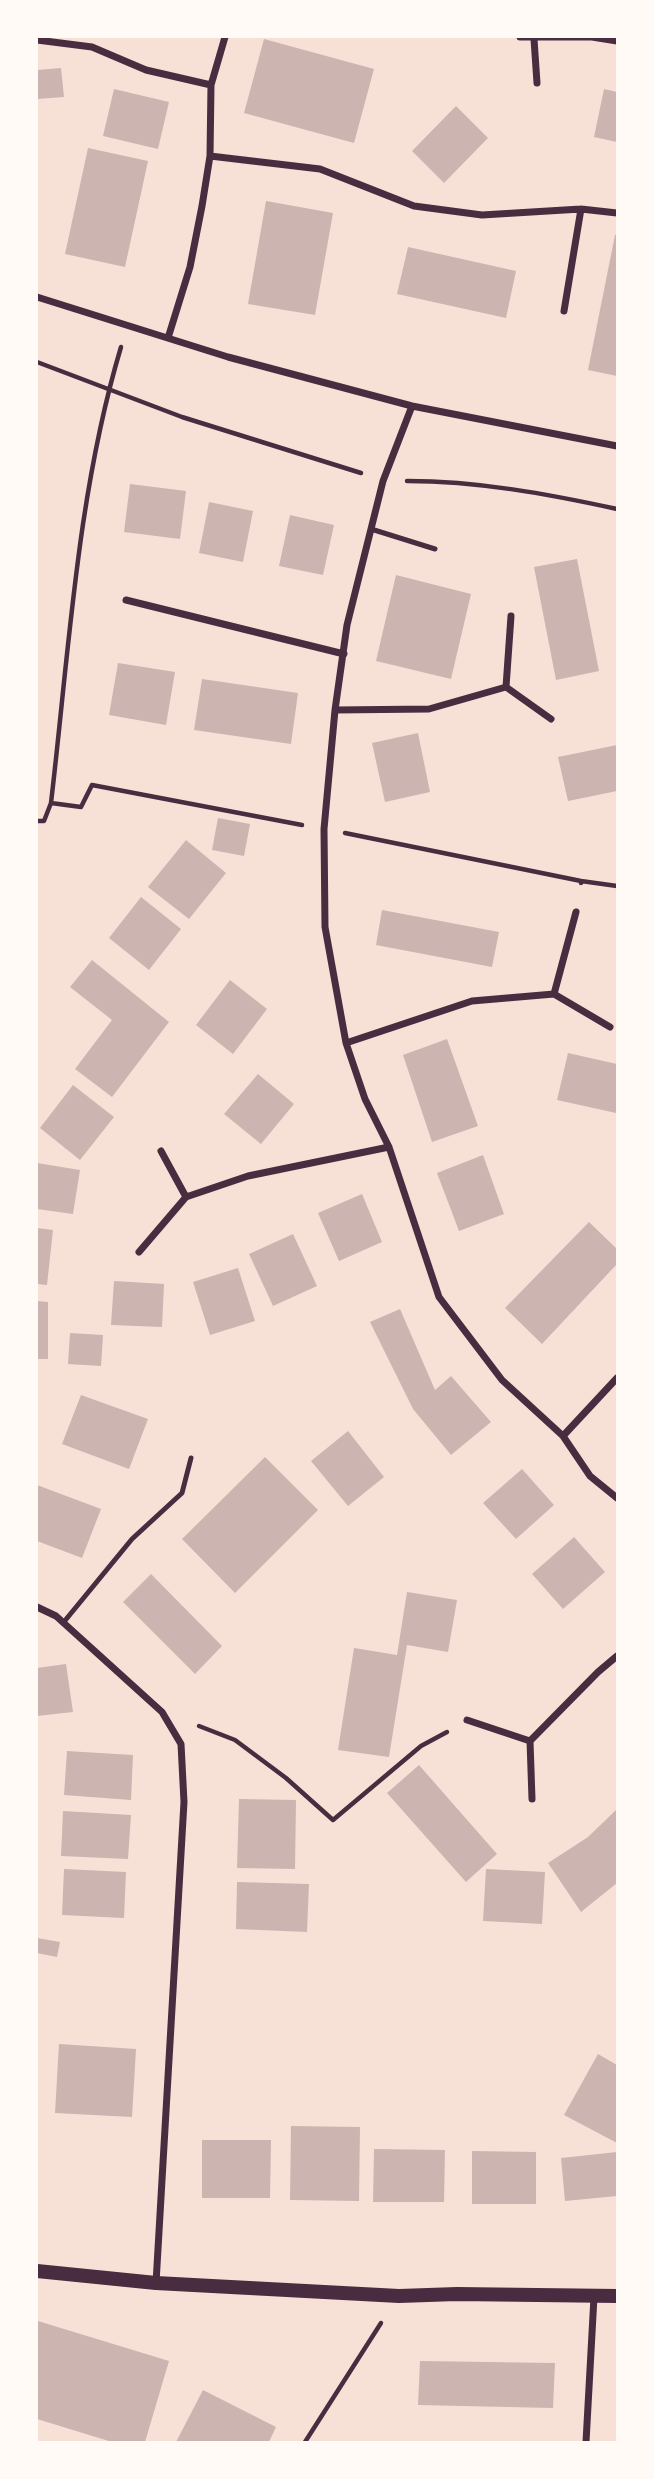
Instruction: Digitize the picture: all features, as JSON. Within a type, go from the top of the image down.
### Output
[{"type":"main road","points":[[37,2272],[156,2283],[399,2296],[617,2296]]},
{"type":"street","points":[[168,338],[190,267],[210,156],[211,85],[225,37]]},
{"type":"street","points":[[520,37],[592,37],[617,41]]},
{"type":"street","points":[[534,38],[537,83]]},
{"type":"street","points":[[37,40],[92,47],[146,70],[211,85]]},
{"type":"street","points":[[210,156],[320,169],[414,206],[482,215],[581,209],[617,213]]},
{"type":"street","points":[[564,311],[581,209]]},
{"type":"street","points":[[37,297],[241,360],[412,406],[617,446]]},
{"type":"street","points":[[412,406],[383,481],[347,625],[335,710],[324,829],[325,927],[346,1043],[365,1099],[389,1147],[439,1297],[502,1380],[563,1436],[590,1476],[617,1498]]},
{"type":"street","points":[[126,600],[344,654]]},
{"type":"street","points":[[506,687],[511,617]]},
{"type":"street","points":[[335,710],[429,709],[506,687]]},
{"type":"street","points":[[506,687],[551,719]]},
{"type":"street","points":[[554,994],[576,912]]},
{"type":"street","points":[[346,1043],[472,1001],[554,994],[610,1027]]},
{"type":"street","points":[[139,1252],[186,1197],[248,1176],[389,1147]]},
{"type":"street","points":[[161,1151],[186,1197]]},
{"type":"street","points":[[563,1436],[617,1378]]},
{"type":"street","points":[[37,1607],[56,1616],[162,1712],[181,1744],[184,1802],[156,2283]]},
{"type":"street","points":[[531,1799],[530,1741],[617,1656]]},
{"type":"street","points":[[467,1720],[530,1741]]},
{"type":"street","points":[[586,2442],[594,2297]]},
{"type":"lane","points":[[371,529],[435,549]]},
{"type":"lane","points":[[63,1623],[132,1539],[181,1493],[191,1458]]},
{"type":"path","points":[[37,821],[44,821],[51,803],[80,552],[100,423],[127,326]]},
{"type":"path","points":[[37,362],[182,417],[383,481],[443,481],[534,492],[617,509]]},
{"type":"path","points":[[162,1712],[235,1740],[286,1778],[333,1820],[421,1746],[467,1720]]},
{"type":"path","points":[[305,2442],[399,2296]]},
{"type":"building","points":[[264,39],[374,69],[354,143],[244,113]]},
{"type":"building","points":[[61,68],[64,97],[37,99],[37,70]]},
{"type":"building","points":[[114,89],[169,102],[158,149],[103,136]]},
{"type":"building","points":[[604,89],[617,92],[617,142],[594,137]]},
{"type":"building","points":[[456,106],[488,138],[444,183],[412,151]]},
{"type":"building","points":[[88,148],[148,161],[125,267],[65,254]]},
{"type":"building","points":[[266,201],[333,213],[315,315],[248,304]]},
{"type":"building","points":[[617,235],[617,376],[588,370]]},
{"type":"building","points":[[408,247],[516,271],[506,318],[397,294]]},
{"type":"building","points":[[130,484],[186,491],[180,539],[124,532]]},
{"type":"building","points":[[209,502],[253,511],[243,562],[199,553]]},
{"type":"building","points":[[290,515],[334,525],[323,575],[279,566]]},
{"type":"building","points":[[577,559],[599,671],[556,680],[534,567]]},
{"type":"building","points":[[396,575],[471,594],[451,679],[376,661]]},
{"type":"building","points":[[118,663],[175,672],[166,725],[109,715]]},
{"type":"building","points":[[202,679],[298,693],[291,744],[194,730]]},
{"type":"building","points":[[418,733],[430,792],[385,802],[372,743]]},
{"type":"building","points":[[617,745],[617,791],[568,801],[558,757]]},
{"type":"building","points":[[218,818],[250,824],[244,856],[212,850]]},
{"type":"building","points":[[186,840],[226,873],[189,919],[148,887]]},
{"type":"building","points":[[141,897],[181,929],[149,970],[109,938]]},
{"type":"building","points":[[382,910],[499,932],[492,967],[376,945]]},
{"type":"building","points":[[92,960],[169,1022],[112,1097],[75,1069],[112,1020],[70,987]]},
{"type":"building","points":[[230,980],[267,1009],[233,1054],[196,1025]]},
{"type":"building","points":[[447,1039],[478,1126],[432,1142],[403,1055]]},
{"type":"building","points":[[568,1053],[617,1064],[616,1113],[557,1100]]},
{"type":"building","points":[[258,1074],[294,1104],[261,1144],[224,1114]]},
{"type":"building","points":[[73,1085],[114,1117],[80,1160],[40,1128]]},
{"type":"building","points":[[483,1155],[504,1214],[459,1231],[437,1173]]},
{"type":"building","points":[[37,1163],[80,1170],[73,1214],[37,1209]]},
{"type":"building","points":[[362,1194],[382,1242],[339,1261],[318,1213]]},
{"type":"building","points":[[589,1222],[617,1249],[617,1264],[542,1344],[505,1308]]},
{"type":"building","points":[[37,1228],[53,1230],[47,1285],[37,1284]]},
{"type":"building","points":[[293,1234],[317,1286],[273,1306],[249,1254]]},
{"type":"building","points":[[238,1268],[255,1321],[210,1335],[193,1282]]},
{"type":"building","points":[[114,1281],[164,1284],[162,1327],[111,1325]]},
{"type":"building","points":[[37,1301],[48,1302],[48,1359],[37,1359]]},
{"type":"building","points":[[400,1309],[435,1390],[451,1376],[491,1422],[451,1455],[413,1409],[370,1322]]},
{"type":"building","points":[[70,1333],[103,1335],[101,1366],[68,1364]]},
{"type":"building","points":[[81,1395],[148,1419],[129,1469],[62,1444]]},
{"type":"building","points":[[348,1431],[384,1477],[348,1506],[311,1461]]},
{"type":"building","points":[[265,1457],[318,1510],[235,1593],[182,1539]]},
{"type":"building","points":[[522,1469],[554,1505],[516,1539],[483,1503]]},
{"type":"building","points":[[37,1485],[101,1509],[82,1558],[37,1541]]},
{"type":"building","points":[[574,1537],[605,1572],[563,1609],[532,1574]]},
{"type":"building","points":[[151,1574],[222,1646],[195,1674],[123,1602]]},
{"type":"building","points":[[407,1592],[457,1600],[448,1652],[407,1645],[389,1757],[338,1750],[354,1648],[397,1655]]},
{"type":"building","points":[[66,1664],[73,1712],[37,1716],[37,1668]]},
{"type":"building","points":[[67,1751],[133,1755],[131,1800],[64,1795]]},
{"type":"building","points":[[419,1765],[497,1854],[466,1882],[387,1793]]},
{"type":"building","points":[[239,1799],[296,1800],[295,1869],[237,1868]]},
{"type":"building","points":[[617,1809],[617,1883],[581,1912],[548,1863],[588,1837]]},
{"type":"building","points":[[63,1811],[131,1815],[128,1859],[61,1856]]},
{"type":"building","points":[[64,1869],[126,1872],[124,1918],[62,1915]]},
{"type":"building","points":[[486,1869],[545,1872],[542,1924],[483,1921]]},
{"type":"building","points":[[237,1882],[309,1884],[307,1932],[236,1929]]},
{"type":"building","points":[[37,1938],[60,1942],[57,1957],[37,1953]]},
{"type":"building","points":[[59,2044],[136,2049],[132,2117],[55,2113]]},
{"type":"building","points":[[598,2054],[617,2065],[617,2143],[564,2115]]},
{"type":"building","points":[[291,2126],[360,2127],[359,2201],[290,2200]]},
{"type":"building","points":[[202,2140],[271,2140],[270,2198],[202,2198]]},
{"type":"building","points":[[374,2149],[445,2150],[444,2202],[373,2202]]},
{"type":"building","points":[[472,2151],[536,2152],[536,2204],[472,2204]]},
{"type":"building","points":[[617,2152],[617,2196],[565,2201],[561,2158]]},
{"type":"building","points":[[38,2321],[169,2361],[145,2442],[112,2442],[37,2419]]},
{"type":"building","points":[[420,2361],[555,2363],[553,2408],[418,2405]]},
{"type":"building","points":[[203,2390],[276,2427],[269,2442],[176,2442]]}]
